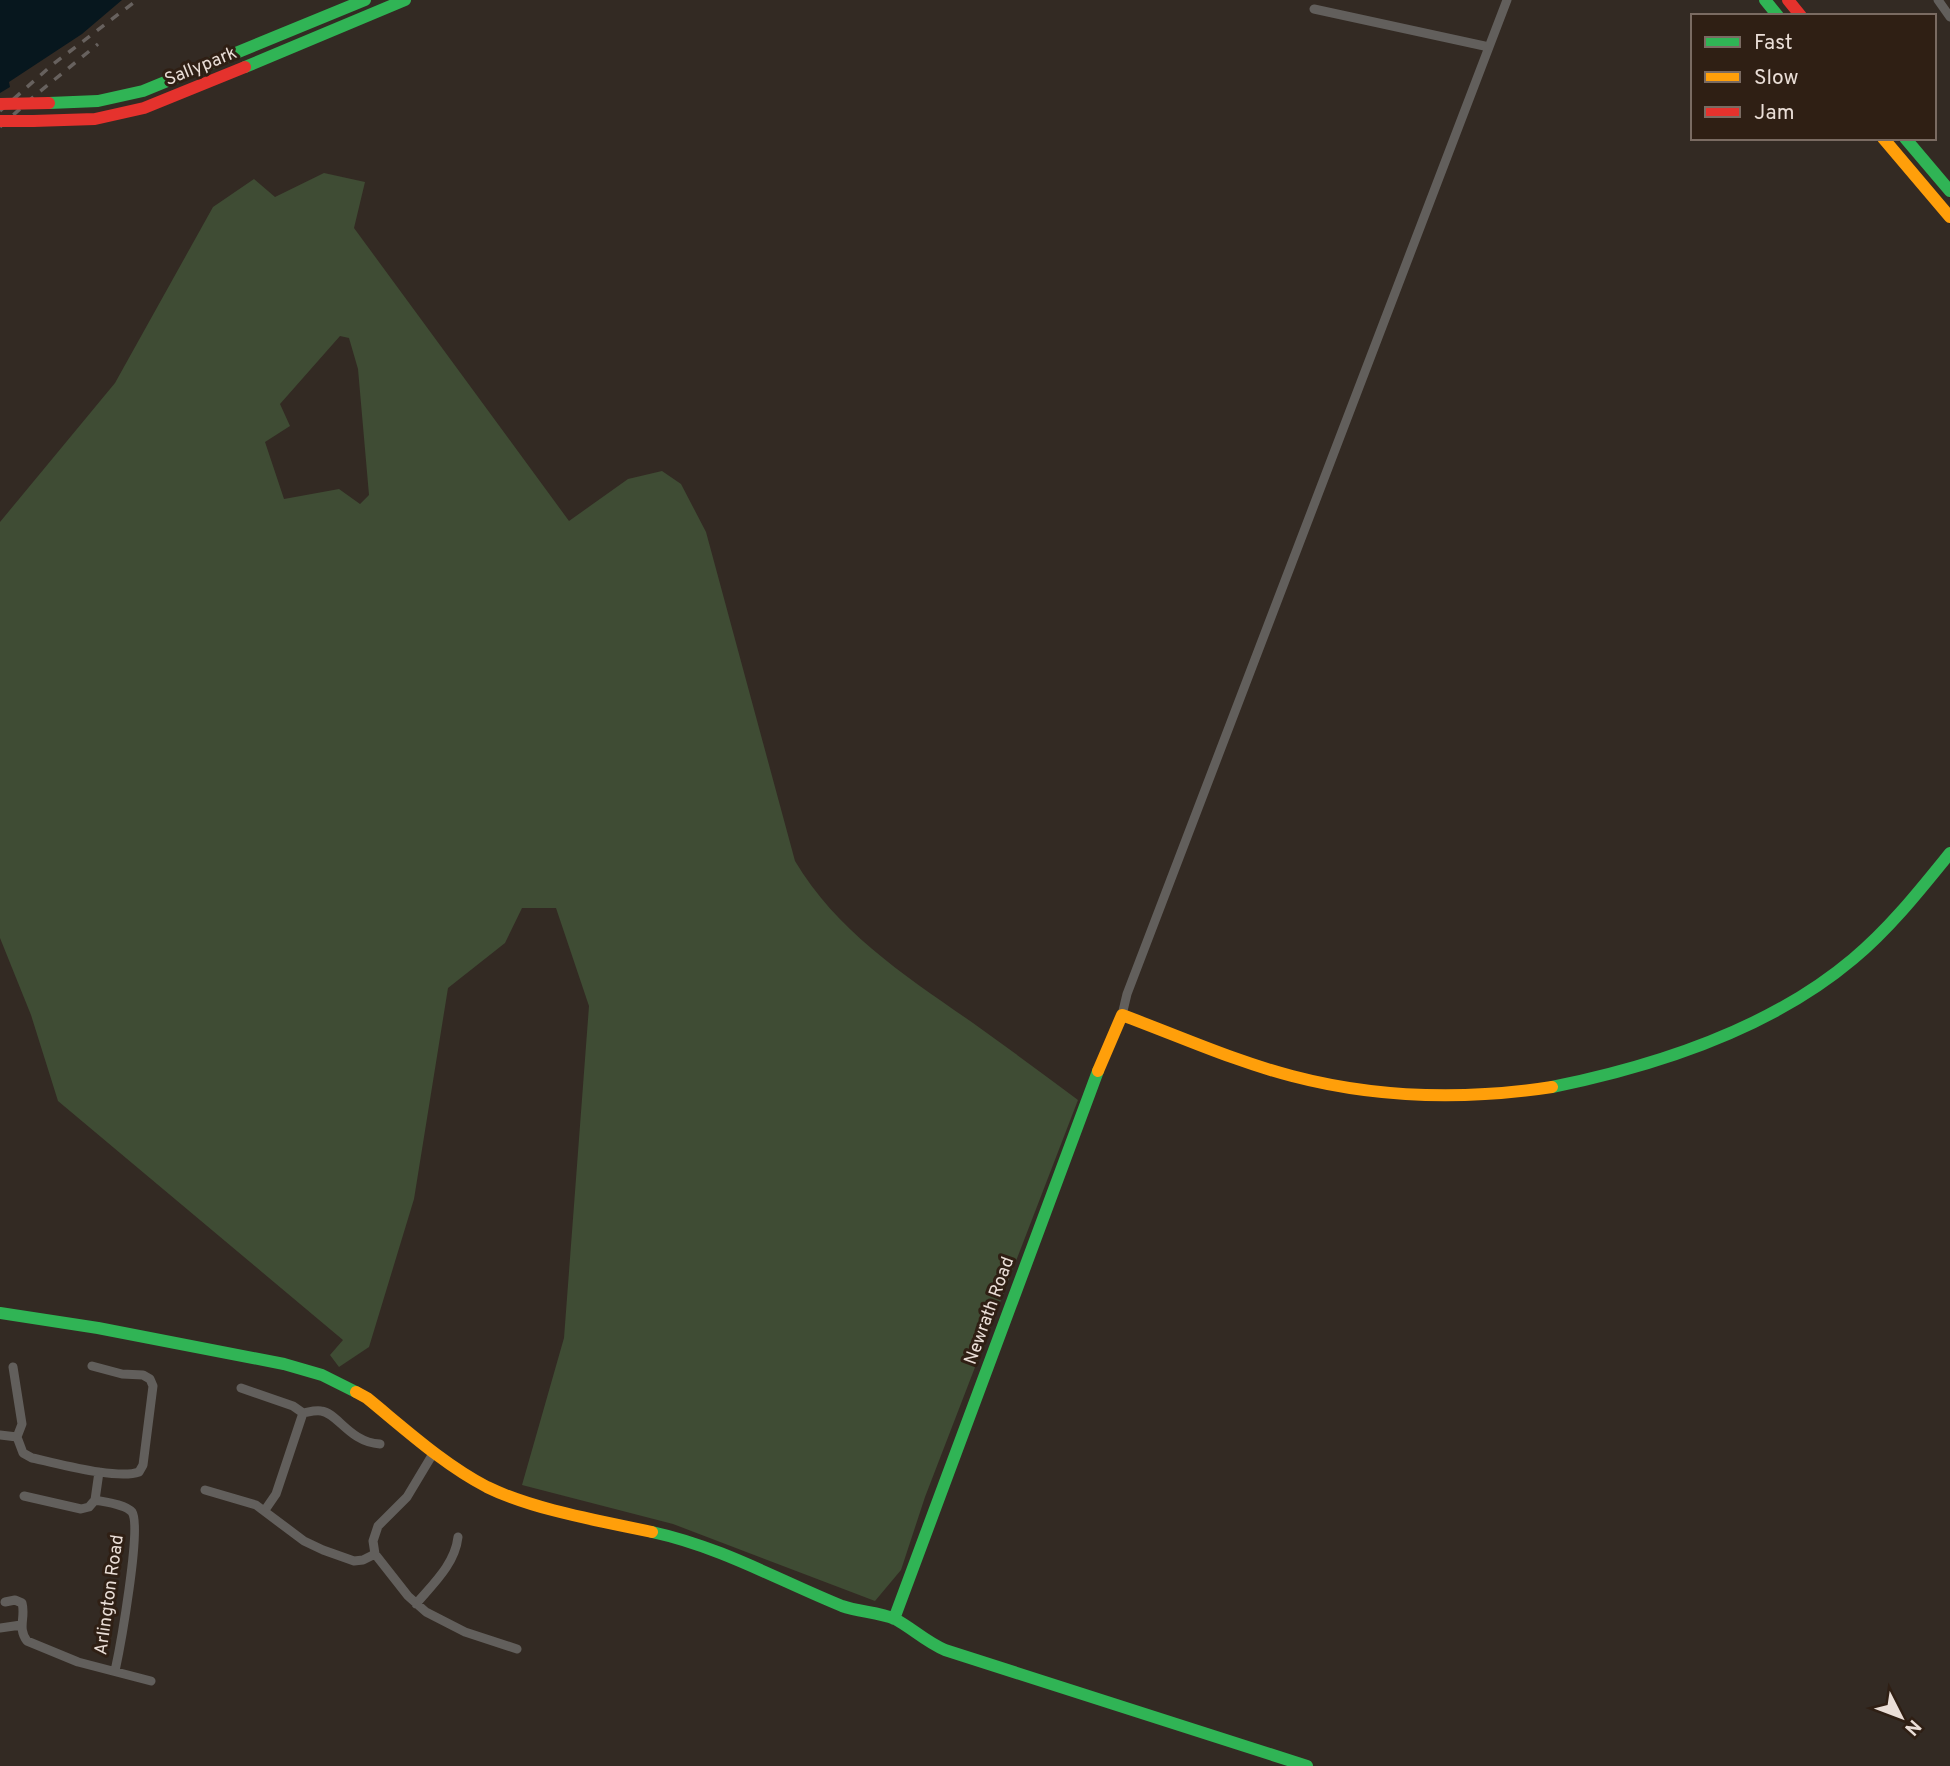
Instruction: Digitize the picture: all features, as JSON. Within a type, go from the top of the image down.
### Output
[{"type":"street","name":"Sallypark","points":[[0,104],[98,102],[143,91],[365,0]]},
{"type":"street","name":"Sallypark","points":[[0,121],[95,119],[144,108],[405,0]]},
{"type":"street","points":[[1507,0],[1127,994],[1122,1015],[1253,1065],[1316,1082],[1403,1095],[1446,1096],[1530,1089],[1616,1074],[1681,1054],[1739,1029],[1797,997],[1853,959],[1898,915],[1950,853]]},
{"type":"street","points":[[1765,0],[1776,14]]},
{"type":"street","points":[[1788,0],[1799,14]]},
{"type":"street","points":[[1938,0],[1950,17]]},
{"type":"street","points":[[1314,9],[1489,47]]},
{"type":"street","points":[[1885,140],[1950,217]]},
{"type":"street","points":[[1907,140],[1950,191]]},
{"type":"street","name":"Newrath Road","points":[[894,1619],[1099,1066],[1122,1015]]},
{"type":"street","points":[[0,1313],[215,1350],[322,1375],[367,1398],[433,1452],[488,1487],[524,1502],[688,1540],[727,1554],[845,1606],[894,1619],[927,1642],[945,1650],[1307,1766]]},
{"type":"street","points":[[13,1367],[22,1424],[17,1437],[23,1453],[32,1458],[99,1472],[132,1475],[139,1472],[143,1465],[153,1386],[150,1379],[143,1376],[92,1366]]},
{"type":"street","points":[[241,1388],[293,1406],[303,1413],[328,1413],[355,1437],[367,1443],[380,1444]]},
{"type":"street","points":[[265,1510],[276,1494],[303,1413]]},
{"type":"street","points":[[0,1435],[17,1437]]},
{"type":"street","points":[[433,1452],[407,1497],[378,1525],[373,1541],[375,1554],[385,1563],[398,1586],[416,1604],[465,1632],[517,1650]]},
{"type":"street","points":[[96,1500],[99,1472]]},
{"type":"street","points":[[205,1490],[244,1500],[265,1510],[274,1520],[304,1541],[323,1550],[354,1561],[375,1554]]},
{"type":"street","name":"Arlington Road","points":[[24,1496],[81,1509],[89,1507],[96,1500],[127,1508],[133,1513],[135,1522],[123,1634],[115,1671]]},
{"type":"street","points":[[416,1604],[448,1564],[457,1549],[458,1537]]},
{"type":"street","points":[[5,1602],[15,1600],[22,1603],[24,1611],[21,1625],[27,1641],[78,1662],[151,1681]]},
{"type":"street","points":[[0,1628],[21,1625]]},
{"type":"green space","points":[[324,173],[365,182],[354,228],[569,521],[628,479],[662,471],[681,484],[706,532],[795,861],[831,910],[875,951],[1078,1100],[925,1497],[901,1570],[875,1601],[673,1524],[522,1485],[564,1338],[589,1006],[556,908],[522,908],[505,943],[448,988],[414,1199],[369,1347],[339,1367],[330,1355],[343,1340],[58,1101],[31,1015],[0,938],[0,522],[115,383],[213,207],[254,179],[275,197]],"holes":[[[340,336],[349,338],[358,369],[369,495],[360,504],[339,489],[284,499],[265,442],[290,426],[280,404]]]},
{"type":"shaded area","points":[[0,0],[122,0],[82,34],[9,82],[10,87],[0,93]]},
{"type":"railway","points":[[0,111],[52,65],[137,0]]},
{"type":"railway","points":[[0,127],[98,44]]},
{"type":"traffic: fast","points":[[49,103],[98,101],[143,91],[365,0]]},
{"type":"traffic: fast","points":[[245,67],[405,0]]},
{"type":"traffic: fast","points":[[1765,0],[1776,14]]},
{"type":"traffic: fast","points":[[1907,140],[1950,191]]},
{"type":"traffic: fast","points":[[1552,1087],[1671,1056],[1749,1025],[1786,1006],[1821,984],[1880,935],[1950,853]]},
{"type":"traffic: fast","points":[[894,1619],[1098,1071]]},
{"type":"traffic: fast","points":[[0,1313],[98,1328],[284,1364],[322,1375],[356,1392]]},
{"type":"traffic: fast","points":[[652,1532],[726,1555],[842,1606],[895,1619],[945,1650],[1307,1766]]},
{"type":"traffic: slow","points":[[1885,140],[1950,217]]},
{"type":"traffic: slow","points":[[1098,1071],[1122,1015],[1270,1070],[1356,1089],[1454,1095],[1552,1087]]},
{"type":"traffic: slow","points":[[356,1392],[440,1457],[487,1487],[546,1508],[652,1532]]},
{"type":"traffic: jam","points":[[1788,0],[1799,14]]},
{"type":"traffic: jam","points":[[33,121],[95,119],[144,108],[245,67]]},
{"type":"traffic: jam","points":[[0,104],[49,103]]},
{"type":"traffic: jam","points":[[0,121],[33,121]]}]
